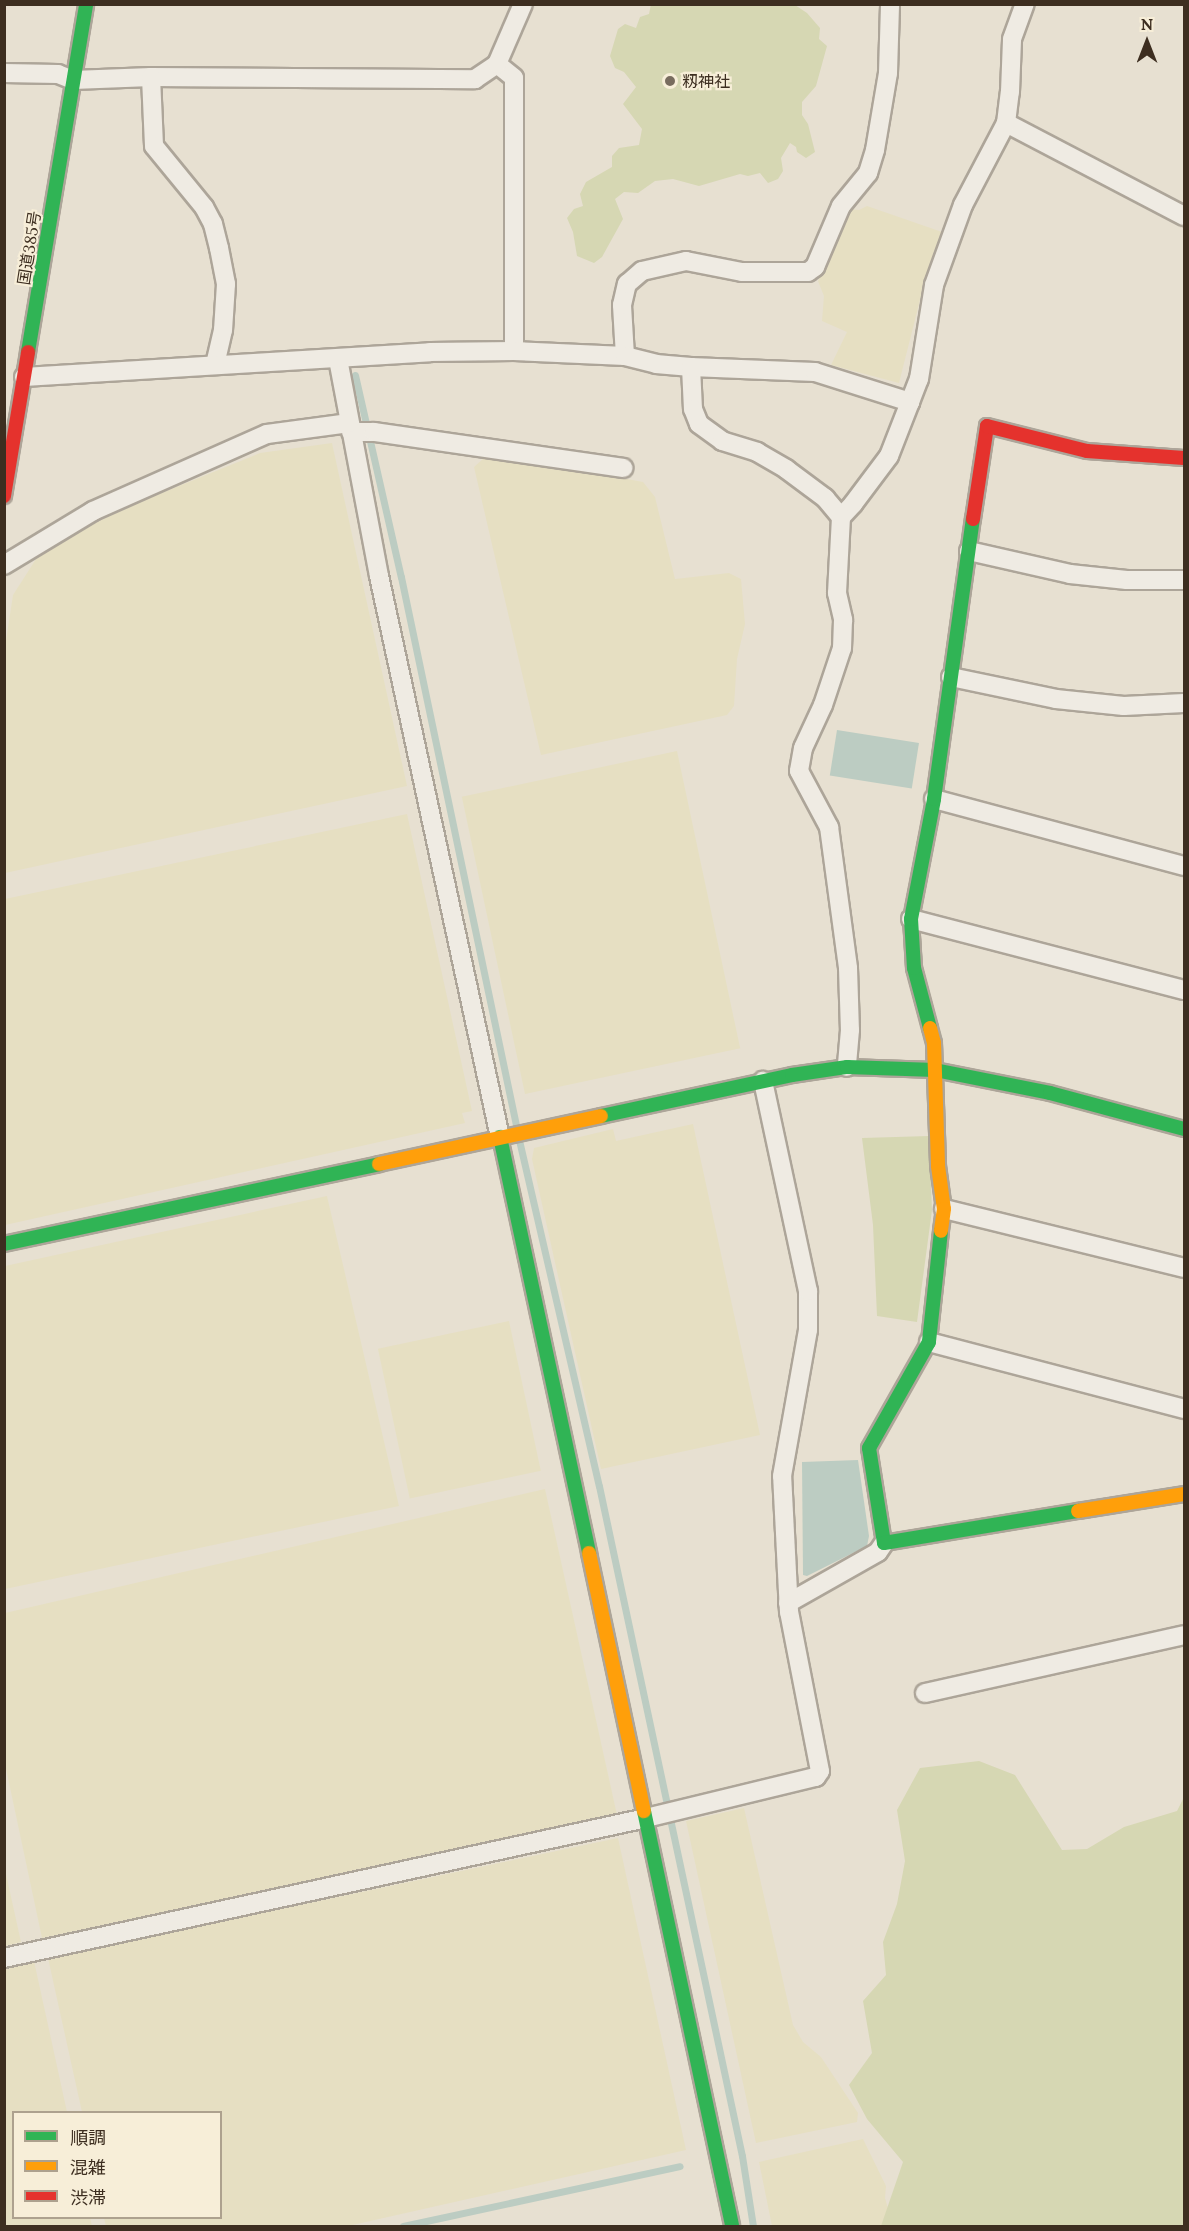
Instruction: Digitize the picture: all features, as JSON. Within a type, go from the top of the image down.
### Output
[{"type":"main road","name":"国道385号","points":[[4,496],[86,4]]},
{"type":"main road","points":[[1185,458],[1088,451],[987,426],[934,799],[911,919],[914,968],[934,1043],[938,1166],[944,1209],[930,1342],[869,1448],[884,1543],[1185,1494]]},
{"type":"main road","points":[[4,1244],[763,1081],[847,1067],[935,1070],[1050,1093],[1185,1129]]},
{"type":"main road","points":[[500,1137],[732,2226]]},
{"type":"street","points":[[4,73],[58,74],[73,80],[151,77],[475,79],[497,64],[523,4]]},
{"type":"street","points":[[625,356],[622,305],[627,284],[642,271],[686,261],[742,272],[808,272],[815,267],[842,206],[868,173],[875,150],[888,74],[890,4]]},
{"type":"street","points":[[847,1067],[850,1030],[848,968],[829,827],[799,771],[803,748],[823,705],[842,648],[843,620],[837,593],[841,517],[889,456],[919,379],[934,285],[963,205],[1006,123],[1011,82],[1012,39],[1025,4]]},
{"type":"street","points":[[497,64],[513,78],[514,351]]},
{"type":"street","points":[[151,77],[154,146],[204,207],[213,224],[219,248],[226,284],[223,330],[215,364]]},
{"type":"street","points":[[1006,123],[1185,216]]},
{"type":"street","points":[[24,378],[430,352],[514,351],[625,356],[656,364],[691,367],[816,372],[910,402]]},
{"type":"street","points":[[338,358],[379,576],[500,1137]]},
{"type":"street","points":[[691,367],[693,409],[699,424],[722,441],[757,453],[786,469],[825,498],[841,517]]},
{"type":"street","points":[[4,565],[93,512],[267,434],[350,427],[623,468]]},
{"type":"street","points":[[969,551],[1070,574],[1127,580],[1185,580]]},
{"type":"street","points":[[951,677],[1056,699],[1124,706],[1185,703]]},
{"type":"street","points":[[934,799],[1185,866]]},
{"type":"street","points":[[911,919],[1185,990]]},
{"type":"street","points":[[4,1958],[646,1818],[816,1777],[820,1771],[788,1604],[782,1476],[797,1379],[808,1330],[808,1291],[763,1081]]},
{"type":"street","points":[[944,1209],[1183,1263]]},
{"type":"street","points":[[930,1342],[1185,1409]]},
{"type":"street","points":[[788,1604],[878,1552],[884,1543]]},
{"type":"street","points":[[925,1693],[1185,1635]]},
{"type":"shaded area","points":[[867,206],[942,232],[923,288],[899,383],[831,365],[847,332],[822,321],[824,296],[818,281],[849,209],[859,210]]},
{"type":"shaded area","points":[[332,443],[407,786],[5,873],[5,647],[13,595],[38,556],[76,532],[142,501],[260,453]]},
{"type":"shaded area","points":[[484,458],[558,466],[643,482],[655,497],[675,579],[729,573],[741,579],[745,624],[737,659],[734,706],[727,715],[541,755],[474,467]]},
{"type":"shaded area","points":[[837,730],[919,743],[912,788],[830,775]]},
{"type":"shaded area","points":[[677,751],[740,1048],[525,1094],[462,797]]},
{"type":"shaded area","points":[[407,814],[472,1111],[462,1113],[465,1123],[5,1225],[5,899]]},
{"type":"shaded area","points":[[693,1124],[760,1435],[601,1469],[532,1159],[534,1148],[613,1129],[616,1141]]},
{"type":"shaded area","points":[[327,1196],[399,1506],[5,1589],[5,1266]]},
{"type":"shaded area","points":[[509,1321],[541,1471],[410,1499],[378,1349]]},
{"type":"shaded area","points":[[858,1460],[869,1536],[867,1546],[807,1576],[803,1575],[802,1462]]},
{"type":"shaded area","points":[[545,1489],[617,1815],[42,1938],[5,1764],[5,1613]]},
{"type":"shaded area","points":[[744,1808],[793,2025],[803,2042],[821,2057],[858,2113],[857,2122],[756,2143],[686,1821]]},
{"type":"shaded area","points":[[618,1838],[686,2150],[348,2226],[106,2226],[104,2219],[222,2219],[222,2111],[82,2111],[48,1958]]},
{"type":"shaded area","points":[[4,1865],[21,1942],[5,1946],[4,1946]]},
{"type":"shaded area","points":[[34,1961],[67,2111],[12,2111],[12,2219],[90,2219],[92,2226],[5,2226],[4,1967]]},
{"type":"shaded area","points":[[863,2139],[886,2186],[885,2198],[893,2226],[772,2226],[759,2162]]},
{"type":"green space","points":[[651,4],[795,5],[807,13],[820,28],[819,39],[827,46],[816,86],[802,102],[802,115],[808,124],[815,152],[806,158],[790,143],[781,158],[783,171],[778,179],[768,183],[760,173],[748,176],[740,174],[699,186],[673,179],[655,181],[638,193],[624,192],[615,199],[623,219],[602,257],[594,263],[577,256],[573,232],[567,218],[574,209],[583,206],[580,194],[586,182],[612,167],[612,156],[619,148],[639,145],[642,129],[623,104],[636,87],[624,72],[615,68],[610,56],[618,29],[625,24],[636,28],[640,17],[649,14]]},
{"type":"green space","points":[[929,1136],[932,1210],[917,1322],[877,1316],[873,1225],[862,1138]]},
{"type":"green space","points":[[979,1761],[1015,1775],[1062,1850],[1087,1849],[1124,1827],[1177,1811],[1184,1797],[1184,2226],[881,2226],[903,2162],[867,2119],[849,2085],[872,2053],[863,2001],[886,1975],[883,1942],[897,1904],[905,1861],[897,1810],[920,1768]]},
{"type":"waterway","points":[[355,375],[401,577],[517,1130]]},
{"type":"waterway","points":[[519,1140],[599,1486],[742,2156],[753,2226]]},
{"type":"waterway","points":[[403,2226],[680,2166]]},
{"type":"traffic: fast","points":[[28,352],[86,4]]},
{"type":"traffic: fast","points":[[930,1028],[914,968],[911,919],[934,799],[973,519]]},
{"type":"traffic: fast","points":[[601,1116],[792,1075],[847,1067],[935,1070],[1050,1093],[1184,1129]]},
{"type":"traffic: fast","points":[[500,1137],[589,1553]]},
{"type":"traffic: fast","points":[[4,1244],[379,1164]]},
{"type":"traffic: fast","points":[[941,1231],[929,1342],[869,1448],[884,1543],[1078,1511]]},
{"type":"traffic: fast","points":[[644,1811],[732,2226]]},
{"type":"traffic: slow","points":[[930,1028],[934,1043],[938,1166],[944,1209],[941,1231]]},
{"type":"traffic: slow","points":[[379,1164],[601,1116]]},
{"type":"traffic: slow","points":[[1078,1511],[1184,1494]]},
{"type":"traffic: slow","points":[[589,1553],[644,1811]]},
{"type":"traffic: jam","points":[[4,496],[28,352]]},
{"type":"traffic: jam","points":[[973,519],[987,426],[1087,451],[1184,458]]},
{"type":"place","name":"籾神社","points":[[670,81]]}]
